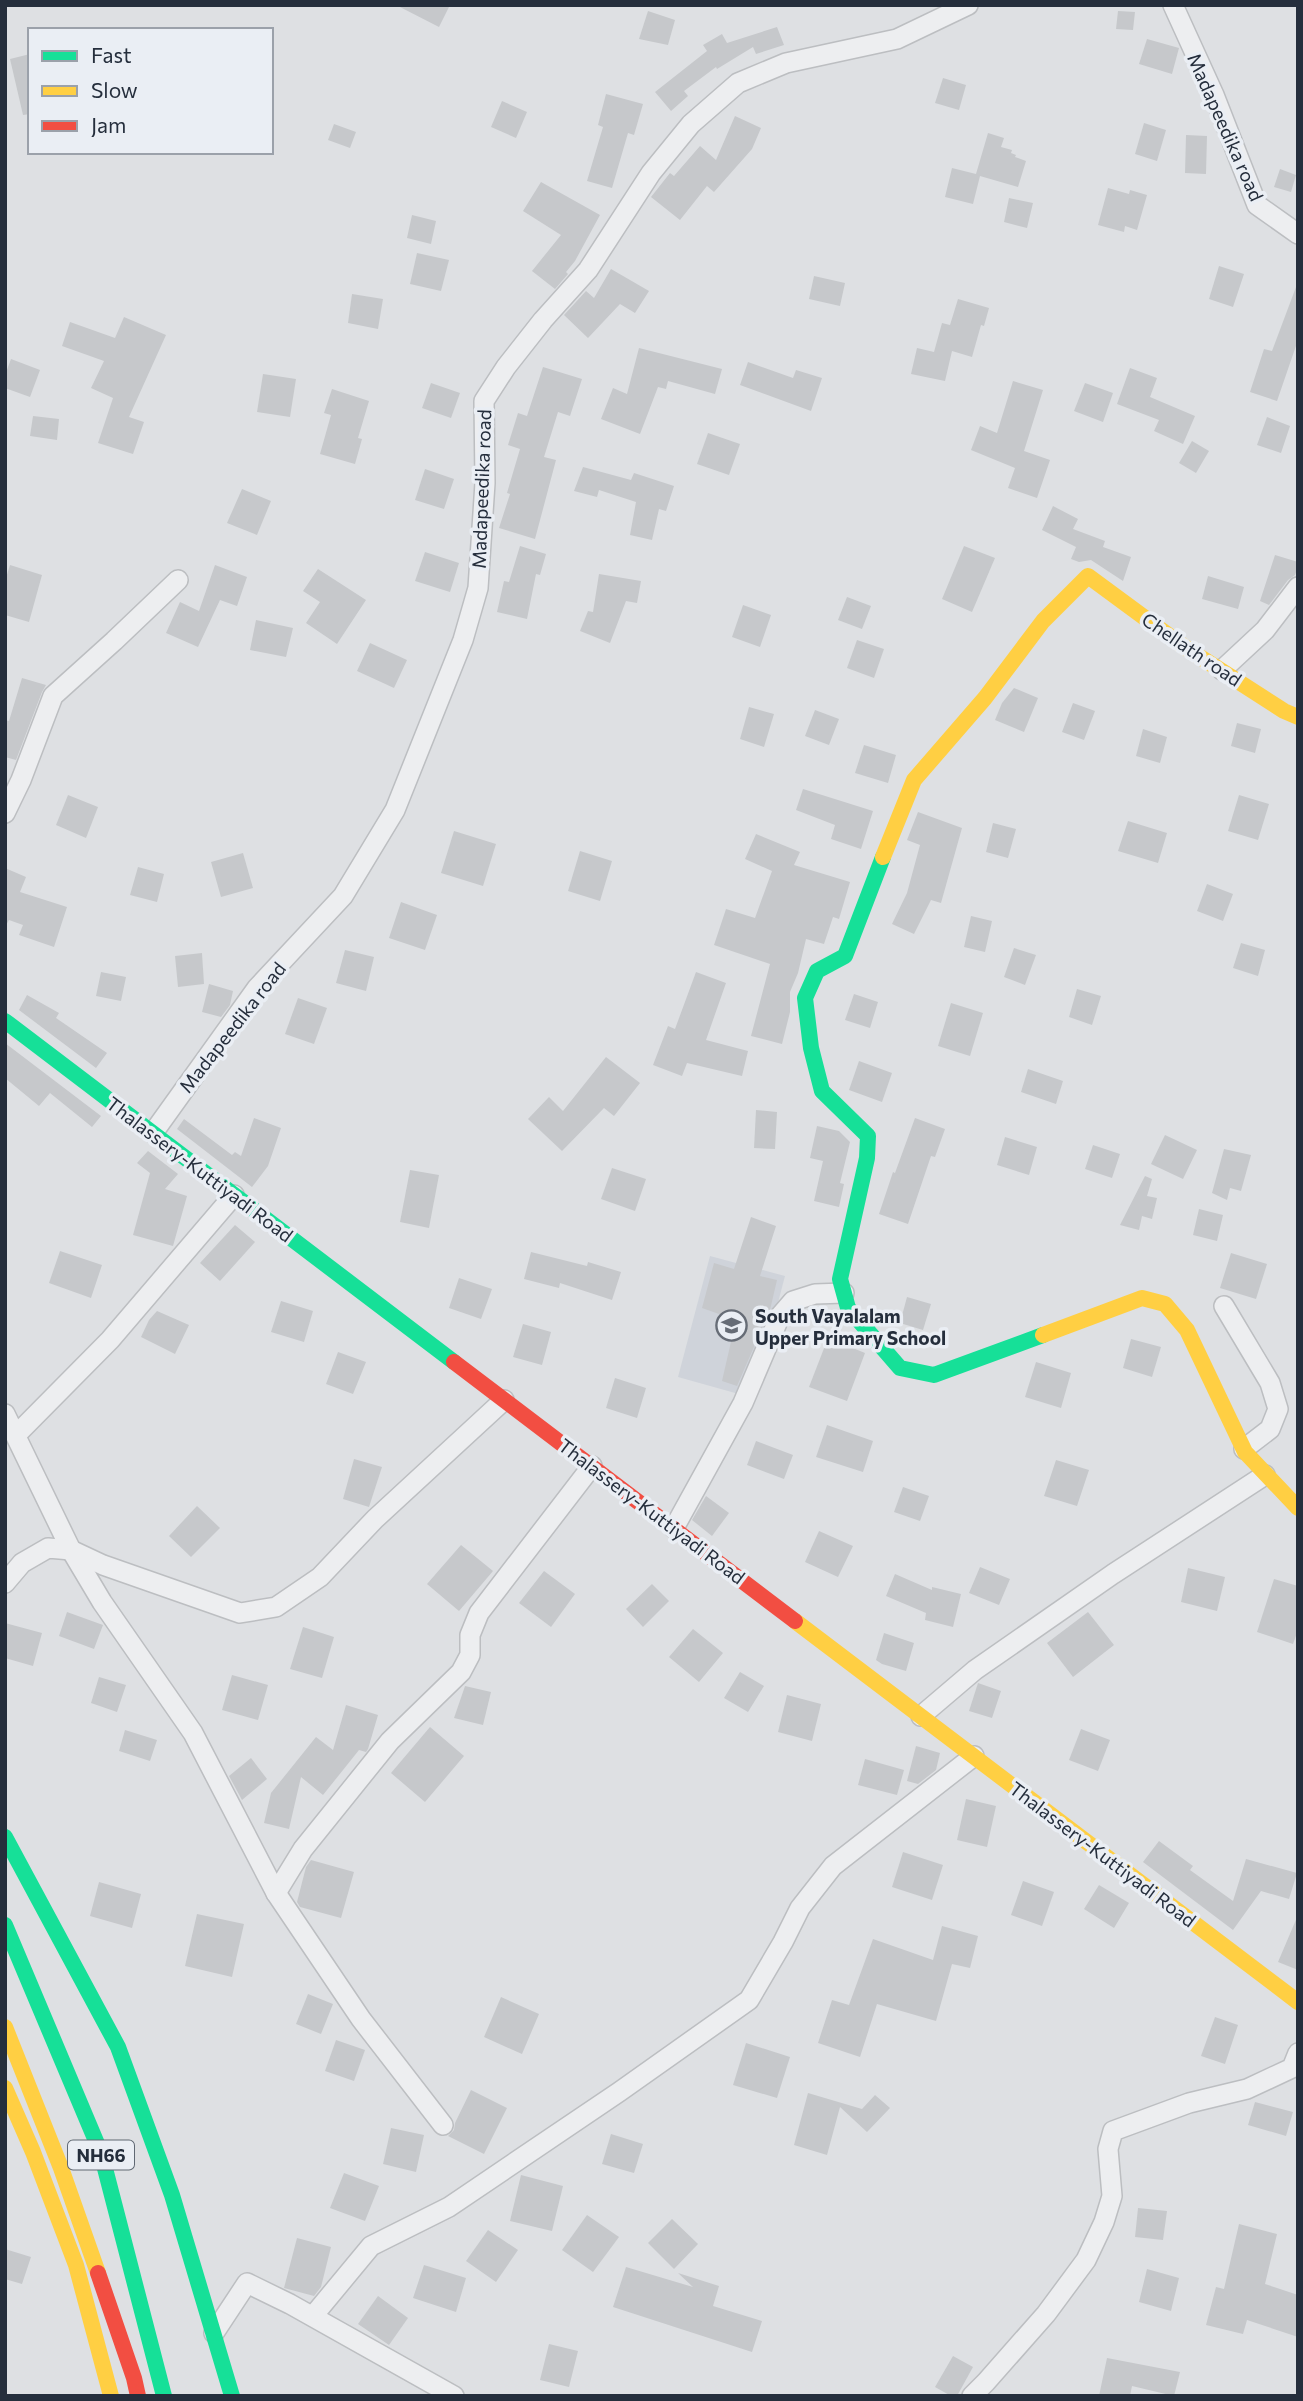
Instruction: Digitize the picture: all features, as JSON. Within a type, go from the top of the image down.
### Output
[{"type":"main road","name":"Chellath road","points":[[844,1293],[840,1279],[867,1158],[868,1136],[822,1091],[811,1048],[805,998],[817,971],[845,956],[892,832],[915,780],[985,698],[1043,621],[1088,576],[1183,646],[1284,711],[1298,717]]},
{"type":"main road","name":"Thalassery-Kuttiyadi Road","points":[[5,1021],[1296,1997]]},
{"type":"main road","points":[[844,1293],[848,1308],[900,1368],[934,1375],[1142,1298],[1166,1304],[1186,1330],[1244,1449],[1298,1508]]},
{"type":"main road","points":[[5,1837],[118,2047],[172,2195],[232,2396]]},
{"type":"main road","name":"NH66","points":[[5,1925],[101,2153],[164,2396]]},
{"type":"main road","name":"NH66","points":[[5,2027],[61,2168],[138,2396]]},
{"type":"main road","points":[[5,2088],[33,2152],[76,2265],[111,2396]]},
{"type":"street","name":"Madapeedika road","points":[[152,1133],[257,988],[343,896],[395,810],[463,640],[478,588],[485,483],[484,401],[506,367],[588,270],[651,173],[691,124],[738,83],[786,63],[897,39],[968,5]]},
{"type":"street","name":"Madapeedika road","points":[[1173,5],[1214,94],[1257,205],[1298,234]]},
{"type":"street","points":[[5,813],[53,696],[178,580]]},
{"type":"street","points":[[1222,670],[1265,630],[1298,587]]},
{"type":"street","points":[[16,1435],[110,1340],[234,1195]]},
{"type":"street","points":[[674,1528],[743,1403],[780,1316],[793,1301],[815,1294],[844,1293]]},
{"type":"street","points":[[1224,1306],[1270,1383],[1278,1409],[1270,1429],[1244,1449]]},
{"type":"street","points":[[5,1583],[22,1563],[48,1548],[71,1550],[103,1565],[240,1613],[276,1607],[320,1577],[375,1519],[505,1400]]},
{"type":"street","points":[[5,1414],[71,1550],[102,1602],[193,1733],[276,1892],[361,2019],[443,2125]]},
{"type":"street","points":[[276,1892],[303,1849],[390,1741],[461,1672],[470,1655],[470,1635],[479,1613],[592,1466]]},
{"type":"street","points":[[921,1716],[975,1670],[1113,1574],[1265,1475]]},
{"type":"street","points":[[313,2316],[371,2246],[449,2207],[749,2000],[800,1908],[833,1867],[974,1756]]},
{"type":"street","points":[[972,2396],[1046,2314],[1086,2260],[1104,2222],[1112,2196],[1108,2149],[1113,2131],[1189,2103],[1247,2089],[1292,2068],[1298,2053]]},
{"type":"street","points":[[214,2333],[247,2283],[313,2316],[454,2396]]},
{"type":"shaded area","name":"South Vayalalam Upper Primary School","points":[[710,1256],[785,1276],[753,1398],[678,1377]]},
{"type":"building","points":[[396,5],[450,5],[439,27]]},
{"type":"building","points":[[648,11],[675,20],[668,45],[639,39]]},
{"type":"building","points":[[1118,11],[1135,12],[1133,30],[1116,29]]},
{"type":"building","points":[[777,27],[784,45],[756,54],[753,47],[717,69],[716,67],[684,91],[688,96],[671,111],[655,92],[707,51],[703,45],[722,34],[727,43]]},
{"type":"building","points":[[1147,39],[1179,48],[1172,74],[1139,64]]},
{"type":"building","points":[[28,54],[28,114],[23,115],[10,59]]},
{"type":"building","points":[[943,78],[966,85],[959,110],[935,103]]},
{"type":"building","points":[[606,94],[643,104],[634,135],[628,133],[612,188],[587,181],[603,127],[598,125]]},
{"type":"building","points":[[502,101],[527,112],[516,138],[491,127]]},
{"type":"building","points":[[735,116],[761,128],[752,149],[714,192],[707,186],[680,220],[651,197],[670,173],[674,176],[700,146],[716,160]]},
{"type":"building","points":[[1144,123],[1166,130],[1157,161],[1135,154]]},
{"type":"building","points":[[334,124],[356,132],[350,148],[328,140]]},
{"type":"building","points":[[988,133],[1004,138],[1001,147],[1012,150],[1011,153],[1016,155],[1015,157],[1026,161],[1018,187],[980,176],[973,204],[945,197],[952,168],[976,174]]},
{"type":"building","points":[[1186,135],[1207,136],[1206,174],[1185,173]]},
{"type":"building","points":[[1280,169],[1296,175],[1291,192],[1274,187]]},
{"type":"building","points":[[541,182],[600,215],[566,272],[568,274],[555,289],[532,271],[561,235],[523,211]]},
{"type":"building","points":[[1108,188],[1129,194],[1130,190],[1147,195],[1137,230],[1125,226],[1124,232],[1098,225]]},
{"type":"building","points":[[1009,198],[1033,203],[1027,228],[1004,222]]},
{"type":"building","points":[[412,215],[436,221],[431,244],[407,238]]},
{"type":"building","points":[[417,253],[449,260],[441,291],[410,284]]},
{"type":"building","points":[[1219,266],[1244,274],[1233,307],[1209,299]]},
{"type":"building","points":[[611,269],[649,291],[635,313],[620,304],[588,338],[564,315],[586,291],[594,298]]},
{"type":"building","points":[[814,276],[845,283],[840,306],[809,299]]},
{"type":"building","points":[[1296,287],[1298,340],[1277,401],[1250,392],[1264,349],[1272,351]]},
{"type":"building","points":[[352,294],[383,299],[378,329],[348,323]]},
{"type":"building","points":[[958,299],[989,308],[972,357],[952,351],[945,381],[911,374],[917,348],[934,352],[942,323],[950,325]]},
{"type":"building","points":[[124,317],[166,335],[129,417],[144,422],[133,454],[98,443],[113,398],[91,388],[104,361],[62,346],[70,322],[115,338]]},
{"type":"building","points":[[639,348],[722,369],[715,394],[668,381],[666,389],[658,387],[640,434],[601,419],[613,388],[627,394]]},
{"type":"building","points":[[11,359],[40,370],[30,397],[5,388],[5,375]]},
{"type":"building","points":[[748,362],[793,378],[796,370],[822,378],[811,411],[740,385]]},
{"type":"building","points":[[543,367],[582,379],[570,416],[558,412],[544,457],[556,460],[535,539],[499,528],[520,449],[508,445],[518,413],[527,416]]},
{"type":"building","points":[[1130,368],[1157,378],[1150,397],[1195,416],[1183,444],[1154,431],[1159,420],[1117,404]]},
{"type":"building","points":[[263,374],[296,379],[290,417],[257,412]]},
{"type":"building","points":[[1013,381],[1043,390],[1024,451],[1050,460],[1037,498],[1008,488],[1015,468],[971,450],[980,426],[997,433]]},
{"type":"building","points":[[431,383],[460,393],[451,418],[422,408]]},
{"type":"building","points":[[1085,383],[1113,393],[1103,422],[1074,411]]},
{"type":"building","points":[[332,389],[369,401],[358,438],[362,439],[355,464],[320,454],[331,415],[324,413]]},
{"type":"building","points":[[33,416],[59,419],[57,440],[30,436]]},
{"type":"building","points":[[1267,417],[1290,426],[1281,453],[1257,445]]},
{"type":"building","points":[[708,433],[740,444],[729,475],[697,464]]},
{"type":"building","points":[[1192,441],[1209,451],[1196,473],[1179,463]]},
{"type":"building","points":[[583,467],[631,480],[634,473],[674,486],[666,511],[659,509],[652,540],[630,535],[636,502],[599,490],[597,497],[574,491]]},
{"type":"building","points":[[425,469],[454,479],[444,509],[415,500]]},
{"type":"building","points":[[242,489],[271,501],[257,535],[227,523]]},
{"type":"building","points":[[1053,506],[1078,519],[1073,529],[1105,541],[1103,547],[1131,557],[1123,581],[1091,560],[1079,562],[1071,559],[1076,547],[1042,530]]},
{"type":"building","points":[[520,546],[546,554],[540,575],[536,574],[527,619],[497,612],[504,581],[509,582]]},
{"type":"building","points":[[964,546],[995,558],[972,612],[942,599]]},
{"type":"building","points":[[425,552],[459,563],[450,592],[415,581]]},
{"type":"building","points":[[1275,555],[1298,562],[1298,567],[1295,575],[1269,605],[1260,601]]},
{"type":"building","points":[[10,565],[42,575],[29,622],[5,615],[5,581]]},
{"type":"building","points":[[215,565],[247,577],[237,606],[220,600],[198,647],[166,633],[180,602],[199,611]]},
{"type":"building","points":[[318,569],[366,600],[337,644],[306,623],[320,602],[303,591]]},
{"type":"building","points":[[599,574],[641,581],[637,603],[626,601],[610,643],[580,631],[588,611],[593,612]]},
{"type":"building","points":[[1208,576],[1244,587],[1238,609],[1202,599]]},
{"type":"building","points":[[847,597],[871,606],[862,629],[838,620]]},
{"type":"building","points":[[743,605],[771,615],[760,647],[732,637]]},
{"type":"building","points":[[256,620],[293,628],[286,657],[250,650]]},
{"type":"building","points":[[857,640],[884,649],[874,678],[847,668]]},
{"type":"building","points":[[370,643],[407,660],[394,688],[357,671]]},
{"type":"building","points":[[22,678],[46,685],[16,760],[5,757],[5,720],[9,721]]},
{"type":"building","points":[[1014,688],[1038,698],[1024,732],[995,720],[1002,703]]},
{"type":"building","points":[[1073,703],[1095,711],[1084,740],[1062,732]]},
{"type":"building","points":[[749,707],[774,714],[764,747],[740,739]]},
{"type":"building","points":[[815,710],[839,719],[829,745],[805,736]]},
{"type":"building","points":[[1237,723],[1261,729],[1255,753],[1231,746]]},
{"type":"building","points":[[1143,729],[1167,737],[1160,763],[1136,756]]},
{"type":"building","points":[[864,745],[896,755],[888,783],[855,773]]},
{"type":"building","points":[[803,789],[873,811],[861,849],[831,839],[835,825],[796,810]]},
{"type":"building","points":[[68,795],[98,807],[86,838],[56,825]]},
{"type":"building","points":[[1239,795],[1269,804],[1258,840],[1228,831]]},
{"type":"building","points":[[918,812],[962,828],[941,903],[931,900],[914,934],[892,924],[907,893],[920,845],[907,840]]},
{"type":"building","points":[[1128,821],[1167,833],[1158,863],[1118,851]]},
{"type":"building","points":[[993,823],[1016,829],[1008,858],[986,852]]},
{"type":"building","points":[[454,831],[496,844],[483,886],[441,873]]},
{"type":"building","points":[[756,834],[800,852],[794,865],[850,882],[839,919],[833,917],[824,944],[806,939],[798,973],[790,992],[790,1012],[782,1044],[751,1036],[770,964],[714,945],[726,909],[755,918],[772,871],[745,859]]},
{"type":"building","points":[[580,851],[612,861],[600,901],[568,891]]},
{"type":"building","points":[[243,853],[253,888],[221,897],[211,862]]},
{"type":"building","points":[[138,867],[164,874],[157,902],[130,895]]},
{"type":"building","points":[[5,868],[26,877],[20,892],[67,907],[54,947],[19,935],[23,925],[9,920],[5,927]]},
{"type":"building","points":[[1207,884],[1233,894],[1223,921],[1197,911]]},
{"type":"building","points":[[401,902],[437,915],[425,950],[389,938]]},
{"type":"building","points":[[971,916],[992,921],[985,952],[964,947]]},
{"type":"building","points":[[1241,943],[1265,950],[1258,976],[1233,968]]},
{"type":"building","points":[[1014,948],[1036,955],[1025,985],[1004,977]]},
{"type":"building","points":[[345,950],[374,957],[366,991],[336,983]]},
{"type":"building","points":[[202,953],[204,984],[178,987],[175,956]]},
{"type":"building","points":[[101,972],[126,977],[121,1001],[96,996]]},
{"type":"building","points":[[696,972],[726,983],[706,1040],[748,1051],[742,1076],[687,1063],[682,1076],[653,1065],[668,1026],[675,1029]]},
{"type":"building","points":[[209,984],[233,991],[230,1005],[221,1017],[202,1012]]},
{"type":"building","points":[[1077,989],[1101,996],[1092,1025],[1069,1017]]},
{"type":"building","points":[[854,994],[878,1002],[870,1028],[845,1020]]},
{"type":"building","points":[[27,995],[59,1013],[56,1018],[107,1053],[96,1068],[19,1010]]},
{"type":"building","points":[[298,998],[327,1008],[314,1044],[285,1034]]},
{"type":"building","points":[[951,1003],[983,1013],[970,1056],[938,1046]]},
{"type":"building","points":[[5,1043],[101,1116],[92,1127],[50,1093],[39,1106],[5,1078]]},
{"type":"building","points":[[606,1057],[640,1083],[614,1116],[604,1108],[562,1151],[528,1119],[549,1097],[563,1111]]},
{"type":"building","points":[[859,1061],[892,1073],[882,1102],[849,1090]]},
{"type":"building","points":[[1028,1069],[1063,1081],[1056,1104],[1021,1092]]},
{"type":"building","points":[[756,1110],[777,1112],[775,1149],[754,1148]]},
{"type":"building","points":[[254,1118],[281,1128],[268,1166],[252,1187],[177,1129],[184,1119],[232,1155],[235,1152],[241,1156]]},
{"type":"building","points":[[915,1118],[945,1129],[935,1157],[931,1156],[908,1224],[879,1214]]},
{"type":"building","points":[[817,1126],[839,1131],[850,1142],[840,1183],[844,1184],[839,1207],[814,1201],[823,1161],[810,1158]]},
{"type":"building","points":[[1165,1135],[1197,1150],[1183,1179],[1151,1164]]},
{"type":"building","points":[[1005,1137],[1037,1147],[1029,1175],[997,1165]]},
{"type":"building","points":[[1093,1145],[1120,1154],[1112,1178],[1085,1169]]},
{"type":"building","points":[[1224,1149],[1251,1155],[1241,1191],[1230,1188],[1227,1200],[1212,1193]]},
{"type":"building","points":[[148,1151],[178,1174],[165,1189],[187,1196],[173,1246],[133,1235],[150,1173],[137,1163]]},
{"type":"building","points":[[612,1168],[646,1179],[635,1211],[601,1199]]},
{"type":"building","points":[[410,1170],[439,1175],[429,1228],[400,1222]]},
{"type":"building","points":[[1145,1176],[1152,1179],[1147,1196],[1157,1198],[1152,1219],[1142,1216],[1139,1230],[1120,1225]]},
{"type":"building","points":[[1199,1209],[1223,1215],[1217,1241],[1193,1235]]},
{"type":"building","points":[[751,1217],[776,1226],[760,1276],[777,1280],[770,1310],[737,1386],[722,1381],[736,1320],[702,1308],[714,1263],[734,1269]]},
{"type":"building","points":[[235,1225],[255,1242],[220,1281],[200,1263]]},
{"type":"building","points":[[60,1251],[102,1265],[91,1298],[49,1283]]},
{"type":"building","points":[[531,1252],[587,1266],[588,1262],[621,1272],[612,1300],[560,1283],[559,1288],[524,1279]]},
{"type":"building","points":[[1231,1253],[1267,1264],[1256,1299],[1220,1288]]},
{"type":"building","points":[[459,1278],[492,1289],[481,1319],[449,1308]]},
{"type":"building","points":[[907,1297],[931,1304],[923,1330],[900,1323]]},
{"type":"building","points":[[281,1301],[313,1311],[304,1342],[271,1332]]},
{"type":"building","points":[[157,1311],[189,1325],[175,1354],[141,1337]]},
{"type":"building","points":[[523,1324],[551,1332],[542,1365],[513,1357]]},
{"type":"building","points":[[828,1338],[865,1353],[847,1401],[809,1387]]},
{"type":"building","points":[[1131,1339],[1161,1347],[1152,1377],[1123,1368]]},
{"type":"building","points":[[338,1352],[366,1362],[353,1394],[326,1384]]},
{"type":"building","points":[[1036,1362],[1071,1373],[1061,1408],[1025,1397]]},
{"type":"building","points":[[615,1378],[646,1388],[637,1418],[606,1408]]},
{"type":"building","points":[[827,1425],[873,1441],[863,1472],[816,1457]]},
{"type":"building","points":[[756,1441],[793,1455],[784,1479],[747,1465]]},
{"type":"building","points":[[354,1459],[382,1467],[369,1507],[343,1499]]},
{"type":"building","points":[[1056,1460],[1089,1470],[1077,1506],[1044,1496]]},
{"type":"building","points":[[903,1487],[929,1496],[920,1521],[894,1512]]},
{"type":"building","points":[[706,1496],[729,1513],[712,1536],[692,1520]]},
{"type":"building","points":[[197,1506],[220,1528],[191,1557],[169,1536]]},
{"type":"building","points":[[819,1531],[853,1546],[838,1577],[805,1562]]},
{"type":"building","points":[[461,1545],[493,1571],[459,1611],[427,1584]]},
{"type":"building","points":[[980,1567],[1010,1579],[999,1605],[969,1593]]},
{"type":"building","points":[[1188,1568],[1225,1577],[1217,1611],[1181,1602]]},
{"type":"building","points":[[544,1571],[575,1594],[551,1627],[519,1603]]},
{"type":"building","points":[[895,1574],[932,1590],[932,1587],[961,1594],[953,1627],[925,1620],[926,1613],[886,1596]]},
{"type":"building","points":[[1274,1579],[1298,1586],[1298,1630],[1293,1644],[1257,1632]]},
{"type":"building","points":[[652,1584],[669,1601],[643,1627],[626,1609]]},
{"type":"building","points":[[67,1612],[103,1625],[94,1649],[59,1636]]},
{"type":"building","points":[[1088,1612],[1114,1645],[1073,1677],[1047,1643]]},
{"type":"building","points":[[5,1623],[42,1633],[33,1666],[5,1658]]},
{"type":"building","points":[[303,1627],[334,1637],[322,1678],[290,1669]]},
{"type":"building","points":[[693,1629],[723,1653],[699,1682],[669,1657]]},
{"type":"building","points":[[884,1633],[914,1643],[906,1671],[876,1660]]},
{"type":"building","points":[[740,1672],[764,1686],[748,1712],[724,1698]]},
{"type":"building","points":[[232,1675],[268,1685],[258,1720],[222,1710]]},
{"type":"building","points":[[99,1677],[126,1685],[117,1712],[91,1703]]},
{"type":"building","points":[[978,1683],[1001,1691],[992,1718],[969,1711]]},
{"type":"building","points":[[465,1686],[491,1692],[483,1725],[454,1718]]},
{"type":"building","points":[[787,1695],[821,1704],[812,1741],[778,1732]]},
{"type":"building","points":[[346,1705],[378,1715],[366,1752],[359,1750],[323,1795],[301,1777],[289,1829],[264,1823],[271,1793],[316,1737],[333,1750]]},
{"type":"building","points":[[430,1727],[464,1756],[425,1802],[391,1773]]},
{"type":"building","points":[[1081,1729],[1110,1740],[1098,1771],[1069,1760]]},
{"type":"building","points":[[125,1730],[157,1740],[150,1761],[119,1751]]},
{"type":"building","points":[[916,1746],[940,1753],[936,1770],[918,1784],[907,1781]]},
{"type":"building","points":[[251,1758],[267,1779],[242,1800],[229,1776]]},
{"type":"building","points":[[865,1759],[904,1770],[897,1795],[858,1785]]},
{"type":"building","points":[[966,1799],[996,1806],[987,1847],[957,1840]]},
{"type":"building","points":[[1159,1841],[1193,1866],[1190,1870],[1233,1901],[1246,1859],[1297,1873],[1289,1899],[1261,1891],[1233,1930],[1143,1862]]},
{"type":"building","points":[[903,1852],[943,1865],[932,1900],[892,1887]]},
{"type":"building","points":[[311,1860],[354,1872],[341,1918],[300,1907],[297,1902],[306,1867]]},
{"type":"building","points":[[1023,1881],[1054,1892],[1042,1926],[1011,1915]]},
{"type":"building","points":[[99,1882],[141,1894],[132,1928],[90,1916]]},
{"type":"building","points":[[1099,1885],[1129,1903],[1114,1928],[1084,1909]]},
{"type":"building","points":[[197,1914],[244,1924],[232,1977],[185,1966]]},
{"type":"building","points":[[1298,1915],[1298,1970],[1278,1962]]},
{"type":"building","points":[[942,1926],[978,1936],[970,1968],[952,1964],[936,2021],[877,2004],[860,2057],[818,2043],[832,2000],[849,2005],[873,1939],[933,1960]]},
{"type":"building","points":[[308,1994],[333,2004],[321,2034],[296,2024]]},
{"type":"building","points":[[501,1997],[539,2014],[522,2054],[484,2037]]},
{"type":"building","points":[[1215,2017],[1238,2025],[1225,2064],[1201,2056]]},
{"type":"building","points":[[336,2040],[365,2050],[354,2081],[325,2071]]},
{"type":"building","points":[[746,2043],[790,2057],[777,2098],[733,2085]]},
{"type":"building","points":[[471,2090],[507,2108],[484,2154],[448,2136],[454,2130]]},
{"type":"building","points":[[808,2093],[862,2109],[875,2095],[890,2108],[867,2132],[840,2107],[827,2155],[794,2145]]},
{"type":"building","points":[[1255,2102],[1293,2112],[1286,2136],[1248,2125]]},
{"type":"building","points":[[391,2128],[424,2135],[416,2172],[383,2164]]},
{"type":"building","points":[[611,2134],[643,2144],[634,2173],[602,2164]]},
{"type":"building","points":[[344,2173],[379,2186],[365,2221],[330,2208]]},
{"type":"building","points":[[521,2175],[563,2186],[552,2231],[510,2221]]},
{"type":"building","points":[[1138,2208],[1167,2211],[1163,2240],[1135,2237]]},
{"type":"building","points":[[587,2215],[619,2237],[593,2272],[562,2250]]},
{"type":"building","points":[[672,2219],[698,2244],[674,2269],[648,2243]]},
{"type":"building","points":[[1239,2224],[1277,2234],[1265,2284],[1298,2295],[1298,2337],[1247,2320],[1243,2334],[1206,2325],[1216,2287],[1224,2289]]},
{"type":"building","points":[[488,2230],[518,2250],[496,2282],[466,2261]]},
{"type":"building","points":[[297,2238],[331,2247],[321,2287],[314,2296],[284,2288]]},
{"type":"building","points":[[5,2249],[31,2257],[22,2284],[5,2279]]},
{"type":"building","points":[[424,2265],[466,2278],[456,2312],[413,2298]]},
{"type":"building","points":[[626,2267],[693,2287],[678,2273],[719,2286],[713,2306],[762,2321],[752,2352],[613,2307]]},
{"type":"building","points":[[1147,2269],[1179,2278],[1171,2311],[1139,2302]]},
{"type":"building","points":[[378,2296],[408,2318],[389,2345],[358,2324]]},
{"type":"building","points":[[549,2344],[578,2351],[569,2387],[540,2380]]},
{"type":"building","points":[[953,2356],[973,2367],[957,2396],[951,2396],[935,2387]]},
{"type":"building","points":[[1107,2358],[1180,2372],[1174,2396],[1132,2386],[1130,2396],[1099,2396]]},
{"type":"traffic: fast","points":[[883,857],[845,956],[817,971],[805,998],[811,1048],[822,1091],[868,1136],[867,1158],[840,1279],[848,1308],[900,1368],[934,1375],[1043,1335]]},
{"type":"traffic: fast","points":[[5,1021],[454,1362]]},
{"type":"traffic: fast","points":[[5,1837],[118,2047],[172,2195],[232,2396]]},
{"type":"traffic: fast","points":[[5,1925],[101,2153],[164,2396]]},
{"type":"traffic: slow","points":[[883,857],[914,780],[985,698],[1043,621],[1088,576],[1183,646],[1284,711],[1298,717]]},
{"type":"traffic: slow","points":[[1043,1335],[1142,1298],[1165,1304],[1187,1330],[1245,1452],[1298,1508]]},
{"type":"traffic: slow","points":[[795,1621],[1298,2002]]},
{"type":"traffic: slow","points":[[5,2027],[61,2168],[98,2273]]},
{"type":"traffic: slow","points":[[5,2088],[33,2152],[76,2265],[111,2396]]},
{"type":"traffic: jam","points":[[454,1362],[795,1621]]},
{"type":"traffic: jam","points":[[98,2273],[138,2396]]},
{"type":"place","name":"South Vayalalam Upper Primary School","points":[[732,1326]]}]
